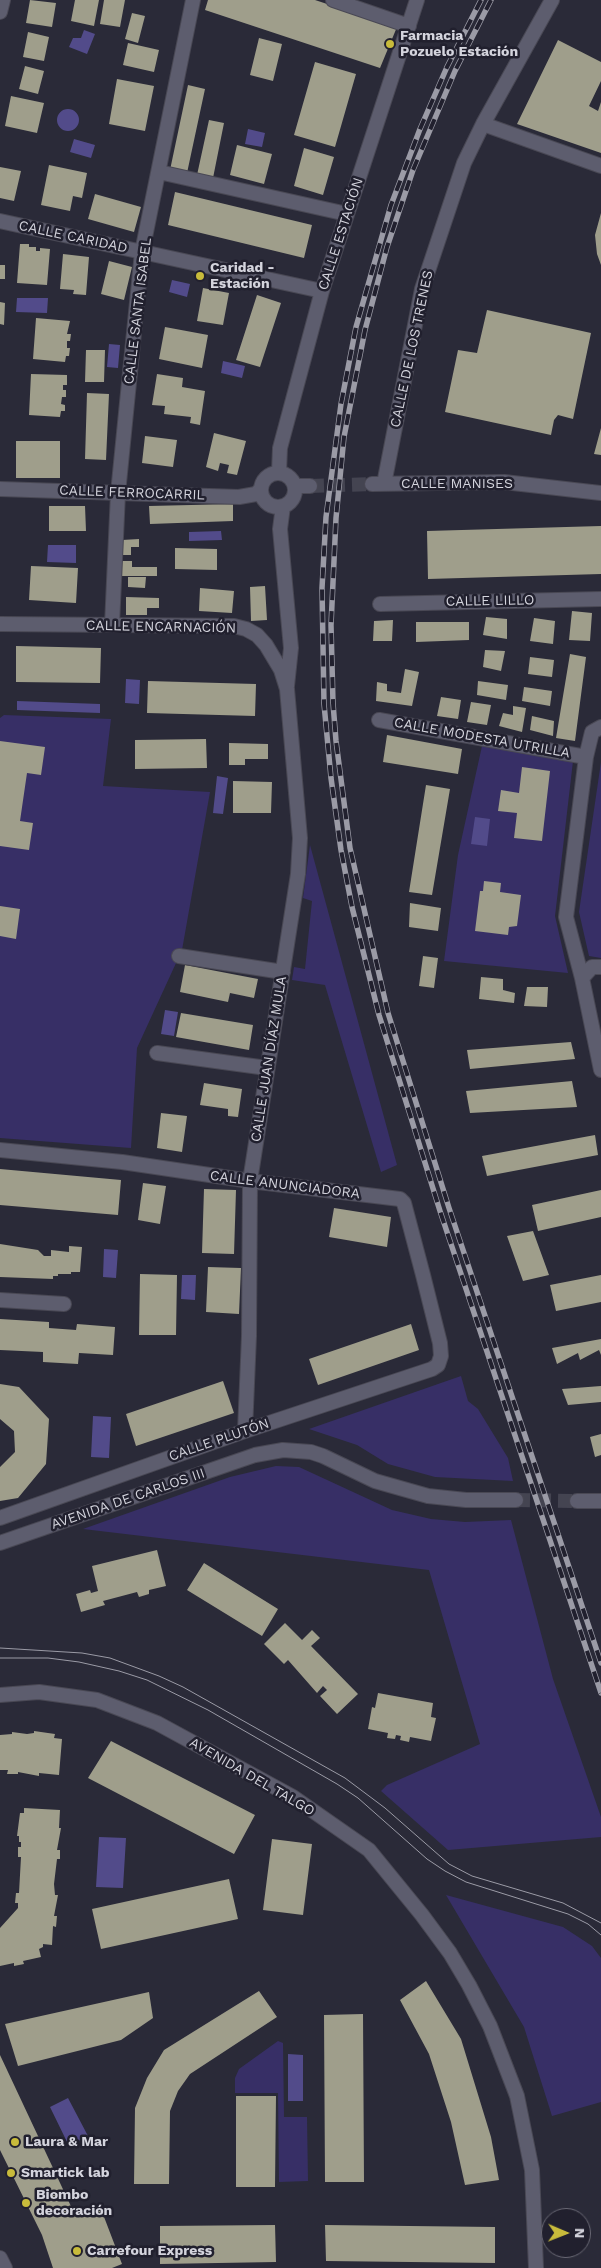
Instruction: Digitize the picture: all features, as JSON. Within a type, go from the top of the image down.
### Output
[{"type":"street","points":[[0,12],[2,0]]},
{"type":"street","name":"CALLE SANTA ISABEL","points":[[112,625],[118,493],[142,252],[193,0]]},
{"type":"street","points":[[333,0],[408,26]]},
{"type":"street","name":"CALLE ESTACIÓN","points":[[279,472],[280,448],[322,291],[417,0]]},
{"type":"street","name":"CALLE DE LOS TRENES","points":[[378,484],[422,289],[464,163],[483,124],[552,0]]},
{"type":"street","points":[[483,124],[601,166]]},
{"type":"street","points":[[159,172],[347,214]]},
{"type":"street","name":"CALLE CARIDAD","points":[[0,221],[322,291]]},
{"type":"street","points":[[279,472],[290,476],[302,486],[283,506],[278,507],[268,504],[264,500],[261,489],[268,476],[279,472]]},
{"type":"street","name":"CALLE MANISES","points":[[378,484],[504,482],[601,493]]},
{"type":"street","name":"CALLE FERROCARRIL","points":[[0,489],[239,497],[256,494],[261,489]]},
{"type":"street","points":[[283,506],[280,529],[291,648],[287,689]]},
{"type":"street","name":"CALLE LILLO","points":[[380,604],[601,599]]},
{"type":"street","name":"CALLE ENCARNACIÓN","points":[[0,624],[234,626],[246,629],[257,635],[266,645],[281,670],[287,689]]},
{"type":"street","name":"CALLE JUAN DÍAZ MULA","points":[[245,1431],[249,1336],[250,1181],[298,874],[300,838],[287,689]]},
{"type":"street","name":"CALLE MODESTA UTRILLA","points":[[379,720],[586,757]]},
{"type":"street","points":[[601,728],[592,732],[586,757],[566,917],[582,978],[601,1070]]},
{"type":"street","points":[[179,956],[283,972]]},
{"type":"street","points":[[582,978],[592,967],[601,967]]},
{"type":"street","points":[[157,1053],[267,1068]]},
{"type":"street","name":"CALLE ANUNCIADORA","points":[[0,1150],[122,1162],[250,1181],[400,1199],[404,1203],[440,1343],[441,1356],[438,1364]]},
{"type":"street","points":[[0,1300],[64,1304]]},
{"type":"street","name":"CALLE PLUTÓN","points":[[0,1518],[245,1431],[432,1369],[438,1364]]},
{"type":"street","name":"AVENIDA DE CARLOS III","points":[[0,1543],[255,1456],[283,1450],[311,1452],[376,1481],[407,1491],[450,1498],[516,1500]]},
{"type":"street","points":[[577,1501],[601,1501]]},
{"type":"street","name":"AVENIDA DEL TALGO","points":[[0,1695],[39,1692],[97,1700],[157,1723],[292,1797],[369,1850],[450,1953],[490,2026],[517,2096],[532,2170],[536,2268]]},
{"type":"street","points":[[0,2258],[5,2268]]},
{"type":"shaded area","points":[[84,30],[95,34],[87,54],[69,47],[73,38],[81,38]]},
{"type":"shaded area","points":[[68,109],[76,112],[79,120],[76,128],[68,131],[60,128],[57,120],[60,112]]},
{"type":"shaded area","points":[[248,129],[265,133],[262,147],[245,144]]},
{"type":"shaded area","points":[[74,139],[95,145],[91,158],[70,152]]},
{"type":"shaded area","points":[[172,280],[190,284],[187,297],[169,292]]},
{"type":"shaded area","points":[[17,298],[48,298],[47,313],[16,312]]},
{"type":"shaded area","points":[[109,344],[120,345],[118,368],[107,367]]},
{"type":"shaded area","points":[[223,361],[245,366],[242,378],[221,373]]},
{"type":"shaded area","points":[[221,531],[222,540],[189,541],[189,532]]},
{"type":"shaded area","points":[[48,545],[76,545],[76,563],[47,562]]},
{"type":"shaded area","points":[[126,679],[140,680],[139,704],[125,703]]},
{"type":"shaded area","points":[[17,701],[100,704],[100,713],[17,710]]},
{"type":"shaded area","points":[[4,715],[111,719],[103,786],[210,792],[182,950],[137,1048],[131,1148],[0,1138],[0,718]]},
{"type":"shaded area","points":[[482,746],[573,761],[555,916],[568,973],[444,961],[458,855]]},
{"type":"shaded area","points":[[601,762],[601,958],[589,956],[579,912]]},
{"type":"shaded area","points":[[217,776],[228,778],[223,814],[213,813]]},
{"type":"shaded area","points":[[475,817],[490,819],[487,846],[471,844]]},
{"type":"shaded area","points":[[310,845],[397,1165],[381,1172],[325,985],[292,980],[294,967],[305,969],[312,901],[303,898]]},
{"type":"shaded area","points":[[165,1010],[178,1012],[174,1036],[161,1034]]},
{"type":"shaded area","points":[[104,1249],[118,1250],[116,1278],[103,1277]]},
{"type":"shaded area","points":[[182,1275],[196,1275],[195,1300],[181,1299]]},
{"type":"shaded area","points":[[461,1376],[468,1401],[478,1409],[508,1458],[513,1481],[435,1477],[388,1464],[357,1445],[309,1429]]},
{"type":"shaded area","points":[[93,1416],[111,1417],[109,1458],[91,1457]]},
{"type":"shaded area","points":[[276,1466],[299,1467],[392,1510],[431,1519],[465,1522],[511,1520],[553,1679],[601,1817],[601,1837],[448,1850],[381,1791],[387,1785],[480,1744],[429,1570],[83,1529],[230,1477]]},
{"type":"shaded area","points":[[99,1837],[126,1838],[123,1888],[96,1887]]},
{"type":"shaded area","points":[[446,1895],[563,1927],[592,1946],[601,1958],[601,2102],[552,2116],[524,2027]]},
{"type":"shaded area","points":[[278,2041],[283,2043],[284,2117],[307,2117],[308,2181],[279,2182],[278,2093],[235,2093],[235,2078],[239,2069]]},
{"type":"shaded area","points":[[288,2054],[303,2055],[303,2101],[288,2101]]},
{"type":"shaded area","points":[[68,2098],[88,2136],[69,2146],[50,2107]]},
{"type":"building","points":[[30,0],[56,3],[52,27],[26,23]]},
{"type":"building","points":[[75,0],[99,0],[94,26],[71,21]]},
{"type":"building","points":[[104,0],[125,0],[120,27],[100,24]]},
{"type":"building","points":[[208,0],[315,0],[397,27],[380,68],[205,10]]},
{"type":"building","points":[[132,13],[145,16],[138,43],[125,39]]},
{"type":"building","points":[[28,32],[49,37],[44,61],[23,57]]},
{"type":"building","points":[[259,38],[282,44],[273,81],[250,75]]},
{"type":"building","points":[[558,40],[601,62],[601,81],[589,106],[598,111],[601,102],[601,153],[517,124]]},
{"type":"building","points":[[128,43],[159,50],[154,72],[123,65]]},
{"type":"building","points":[[315,62],[356,74],[335,147],[294,135]]},
{"type":"building","points":[[25,66],[44,71],[38,94],[19,89]]},
{"type":"building","points":[[117,79],[154,86],[145,131],[109,124]]},
{"type":"building","points":[[188,85],[205,89],[187,173],[170,170]]},
{"type":"building","points":[[11,96],[44,103],[37,133],[5,126]]},
{"type":"building","points":[[209,120],[224,123],[213,178],[197,175]]},
{"type":"building","points":[[237,145],[272,154],[264,184],[230,175]]},
{"type":"building","points":[[304,148],[334,157],[323,195],[294,186]]},
{"type":"building","points":[[49,165],[87,173],[82,198],[73,196],[70,211],[41,205]]},
{"type":"building","points":[[0,167],[21,171],[14,201],[0,198]]},
{"type":"building","points":[[175,192],[312,225],[304,258],[168,225]]},
{"type":"building","points":[[95,194],[141,207],[134,232],[88,219]]},
{"type":"building","points":[[601,213],[601,265],[597,254],[595,235]]},
{"type":"building","points":[[20,244],[29,244],[29,247],[36,247],[36,251],[40,251],[40,248],[50,249],[47,285],[17,283]]},
{"type":"building","points":[[63,254],[89,257],[86,295],[73,294],[74,290],[60,289]]},
{"type":"building","points":[[109,261],[132,267],[124,300],[101,294]]},
{"type":"building","points":[[0,265],[5,265],[5,279],[0,279]]},
{"type":"building","points":[[203,288],[229,293],[223,325],[197,321]]},
{"type":"building","points":[[257,295],[281,303],[260,367],[236,360]]},
{"type":"building","points":[[0,302],[5,303],[4,325],[0,324]]},
{"type":"building","points":[[487,310],[591,333],[573,419],[558,415],[554,420],[551,435],[445,412],[458,350],[477,353]]},
{"type":"building","points":[[36,318],[70,321],[67,334],[71,334],[70,341],[67,341],[67,348],[70,348],[69,356],[66,356],[65,362],[33,359]]},
{"type":"building","points":[[165,327],[208,335],[202,368],[159,359]]},
{"type":"building","points":[[86,350],[105,350],[104,382],[85,382]]},
{"type":"building","points":[[31,374],[67,375],[67,385],[63,385],[63,390],[66,390],[66,397],[62,397],[61,404],[65,405],[65,411],[61,411],[60,417],[29,415]]},
{"type":"building","points":[[157,374],[183,378],[182,387],[205,391],[200,425],[190,423],[191,417],[164,414],[165,406],[152,405]]},
{"type":"building","points":[[87,393],[109,394],[106,460],[85,459]]},
{"type":"building","points":[[601,428],[601,455],[594,454]]},
{"type":"building","points":[[214,433],[246,441],[237,475],[227,473],[229,465],[220,463],[218,471],[206,467]]},
{"type":"building","points":[[145,436],[177,440],[173,467],[142,463]]},
{"type":"building","points":[[16,441],[60,441],[60,478],[16,478]]},
{"type":"building","points":[[233,504],[233,521],[150,524],[149,506]]},
{"type":"building","points":[[49,506],[85,506],[86,531],[49,531]]},
{"type":"building","points":[[601,526],[601,574],[428,579],[427,531]]},
{"type":"building","points":[[139,539],[139,547],[131,547],[131,555],[123,555],[122,540]]},
{"type":"building","points":[[175,548],[217,549],[217,570],[175,569]]},
{"type":"building","points":[[122,561],[132,561],[132,567],[157,567],[157,576],[122,576]]},
{"type":"building","points":[[31,566],[78,568],[76,603],[29,600]]},
{"type":"building","points":[[128,577],[146,577],[145,588],[128,587]]},
{"type":"building","points":[[265,586],[267,620],[251,621],[250,587]]},
{"type":"building","points":[[200,588],[234,591],[232,613],[199,611]]},
{"type":"building","points":[[126,597],[159,598],[159,608],[147,608],[147,615],[126,615]]},
{"type":"building","points":[[572,611],[592,613],[590,641],[569,640]]},
{"type":"building","points":[[486,617],[507,619],[507,639],[483,635]]},
{"type":"building","points":[[534,618],[555,621],[553,644],[530,641]]},
{"type":"building","points":[[393,620],[392,641],[373,641],[374,621]]},
{"type":"building","points":[[416,622],[469,622],[469,640],[416,642]]},
{"type":"building","points":[[16,646],[101,648],[100,683],[16,682]]},
{"type":"building","points":[[485,650],[505,651],[501,671],[483,667]]},
{"type":"building","points":[[570,654],[586,657],[575,741],[556,738]]},
{"type":"building","points":[[530,657],[554,660],[552,677],[528,674]]},
{"type":"building","points":[[405,669],[419,672],[412,706],[376,701],[377,682],[387,684],[387,691],[401,693]]},
{"type":"building","points":[[148,681],[256,684],[255,716],[147,713]]},
{"type":"building","points":[[478,681],[508,685],[506,700],[477,695]]},
{"type":"building","points":[[524,687],[552,691],[550,706],[522,701]]},
{"type":"building","points":[[441,697],[461,700],[458,719],[437,716]]},
{"type":"building","points":[[471,702],[491,705],[487,725],[467,722]]},
{"type":"building","points":[[513,706],[526,708],[522,732],[499,726],[503,713],[513,715]]},
{"type":"building","points":[[532,716],[554,721],[553,736],[530,730]]},
{"type":"building","points":[[387,735],[462,749],[458,774],[383,762]]},
{"type":"building","points":[[206,739],[207,768],[135,769],[135,740]]},
{"type":"building","points":[[0,741],[45,747],[41,775],[27,773],[20,821],[33,823],[29,850],[0,846]]},
{"type":"building","points":[[229,743],[268,744],[268,759],[245,759],[245,765],[229,765]]},
{"type":"building","points":[[522,767],[550,771],[542,841],[514,838],[517,813],[498,811],[501,790],[519,793]]},
{"type":"building","points":[[233,781],[272,782],[271,813],[233,813]]},
{"type":"building","points":[[426,785],[450,789],[432,895],[409,892]]},
{"type":"building","points":[[484,881],[501,883],[500,892],[521,895],[517,926],[509,927],[508,935],[475,931],[480,891],[483,891]]},
{"type":"building","points":[[410,903],[441,908],[438,931],[409,927]]},
{"type":"building","points":[[0,906],[20,909],[16,939],[0,936]]},
{"type":"building","points":[[423,956],[438,958],[434,988],[419,986]]},
{"type":"building","points":[[185,965],[258,979],[254,998],[230,993],[228,1002],[180,992]]},
{"type":"building","points":[[481,977],[503,979],[503,990],[515,993],[514,1003],[479,999]]},
{"type":"building","points":[[527,987],[548,987],[547,1007],[524,1006]]},
{"type":"building","points":[[181,1013],[253,1025],[249,1050],[176,1037]]},
{"type":"building","points":[[571,1042],[575,1059],[470,1069],[467,1050]]},
{"type":"building","points":[[572,1081],[577,1107],[470,1113],[466,1091]]},
{"type":"building","points":[[204,1083],[242,1089],[238,1117],[228,1116],[228,1109],[200,1105]]},
{"type":"building","points":[[161,1113],[187,1116],[182,1152],[157,1148]]},
{"type":"building","points":[[595,1135],[598,1155],[487,1176],[482,1156]]},
{"type":"building","points":[[0,1169],[121,1180],[118,1215],[0,1205]]},
{"type":"building","points":[[143,1183],[166,1186],[160,1224],[138,1220]]},
{"type":"building","points":[[204,1189],[236,1190],[234,1254],[202,1253]]},
{"type":"building","points":[[601,1190],[601,1217],[538,1231],[532,1205]]},
{"type":"building","points":[[334,1208],[391,1217],[387,1247],[329,1237]]},
{"type":"building","points":[[533,1231],[549,1275],[523,1281],[507,1236]]},
{"type":"building","points":[[0,1244],[38,1250],[44,1256],[51,1256],[51,1250],[69,1252],[69,1246],[82,1247],[80,1272],[58,1274],[58,1276],[53,1276],[53,1279],[0,1277]]},
{"type":"building","points":[[208,1267],[241,1268],[239,1314],[206,1312]]},
{"type":"building","points":[[140,1274],[177,1275],[176,1335],[139,1335]]},
{"type":"building","points":[[601,1275],[601,1302],[556,1311],[550,1285]]},
{"type":"building","points":[[0,1319],[49,1322],[49,1328],[76,1330],[77,1324],[115,1327],[113,1355],[79,1353],[78,1364],[43,1362],[43,1352],[0,1350]]},
{"type":"building","points":[[411,1324],[419,1350],[318,1385],[309,1359]]},
{"type":"building","points":[[601,1339],[601,1355],[599,1350],[580,1360],[578,1353],[557,1364],[552,1348]]},
{"type":"building","points":[[223,1381],[234,1413],[136,1446],[126,1414]]},
{"type":"building","points":[[0,1384],[19,1387],[49,1419],[46,1464],[18,1498],[0,1501],[0,1467],[15,1452],[14,1431],[0,1419]]},
{"type":"building","points":[[601,1386],[601,1402],[568,1405],[562,1389]]},
{"type":"building","points":[[601,1434],[601,1455],[595,1457],[590,1437]]},
{"type":"building","points":[[157,1550],[166,1586],[149,1590],[149,1594],[139,1597],[137,1592],[103,1601],[105,1605],[81,1612],[76,1594],[90,1590],[91,1593],[98,1591],[92,1566]]},
{"type":"building","points":[[204,1563],[278,1609],[262,1636],[187,1590]]},
{"type":"building","points":[[285,1623],[302,1640],[312,1630],[320,1638],[311,1646],[358,1694],[337,1714],[320,1696],[327,1690],[323,1686],[317,1693],[288,1660],[284,1664],[264,1644]]},
{"type":"building","points":[[378,1693],[433,1703],[431,1717],[436,1718],[431,1741],[410,1737],[409,1742],[400,1740],[401,1736],[396,1735],[395,1739],[387,1738],[388,1733],[368,1729],[372,1707],[375,1708]]},
{"type":"building","points":[[34,1731],[55,1734],[54,1738],[62,1739],[59,1775],[39,1773],[39,1776],[18,1772],[18,1774],[7,1774],[8,1770],[0,1770],[0,1735],[12,1734],[12,1732],[27,1734],[34,1733]]},
{"type":"building","points":[[111,1741],[255,1815],[234,1854],[88,1778]]},
{"type":"building","points":[[24,1808],[60,1810],[59,1828],[61,1828],[57,1850],[60,1850],[60,1859],[57,1859],[54,1884],[55,1895],[58,1895],[54,1916],[57,1916],[56,1927],[53,1926],[52,1945],[43,1944],[43,1947],[39,1949],[41,1957],[23,1961],[24,1964],[14,1966],[14,1963],[0,1966],[0,1928],[18,1908],[18,1903],[15,1903],[16,1893],[19,1893],[21,1857],[18,1857],[18,1847],[21,1847],[21,1842],[19,1842],[19,1836],[17,1836],[20,1813],[24,1813]]},
{"type":"building","points":[[272,1839],[312,1844],[303,1915],[263,1910]]},
{"type":"building","points":[[229,1879],[238,1919],[101,1949],[92,1909]]},
{"type":"building","points":[[426,1981],[461,2039],[491,2137],[499,2180],[465,2185],[451,2122],[429,2054],[400,2000]]},
{"type":"building","points":[[259,1991],[277,2017],[190,2074],[178,2091],[170,2111],[169,2184],[134,2184],[135,2108],[147,2078],[164,2050]]},
{"type":"building","points":[[149,1992],[153,2018],[121,2040],[18,2066],[5,2024]]},
{"type":"building","points":[[363,2014],[364,2182],[325,2182],[324,2015]]},
{"type":"building","points":[[0,2055],[76,2217],[101,2209],[122,2264],[112,2268],[53,2268],[42,2235],[0,2150]]},
{"type":"building","points":[[236,2096],[276,2096],[275,2187],[236,2187]]},
{"type":"building","points":[[275,2225],[276,2262],[160,2264],[160,2226]]},
{"type":"building","points":[[325,2225],[495,2227],[495,2263],[326,2261]]},
{"type":"tunnel","points":[[310,486],[372,484]]},
{"type":"tunnel","points":[[516,1500],[577,1501]]},
{"type":"tram line","points":[[0,1648],[82,1653],[110,1658],[159,1676],[183,1687],[345,1778],[385,1808],[449,1864],[472,1876],[563,1903],[601,1923]]},
{"type":"tram line","points":[[0,1658],[48,1658],[79,1662],[119,1671],[147,1680],[208,1710],[337,1784],[358,1798],[427,1859],[445,1871],[466,1882],[568,1914],[588,1924],[601,1935]]},
{"type":"railway","points":[[481,0],[447,67],[420,129],[391,205],[356,327],[341,404],[326,517],[322,588],[324,704],[331,778],[341,850],[352,907],[379,1015],[440,1211],[601,1693]]},
{"type":"railway","points":[[491,0],[455,71],[413,170],[387,247],[365,330],[344,437],[336,518],[331,625],[333,703],[350,848],[388,1013],[449,1208],[601,1663]]},
{"type":"place","name":"Farmacia Pozuelo Estación","points":[[390,44]]},
{"type":"place","name":"Caridad - Estación","points":[[200,276]]},
{"type":"place","name":"Laura & Mar","points":[[15,2142]]},
{"type":"place","name":"Smartick lab","points":[[11,2173]]},
{"type":"place","name":"Biombo decoración","points":[[26,2203]]},
{"type":"place","name":"Carrefour Express","points":[[77,2251]]}]
